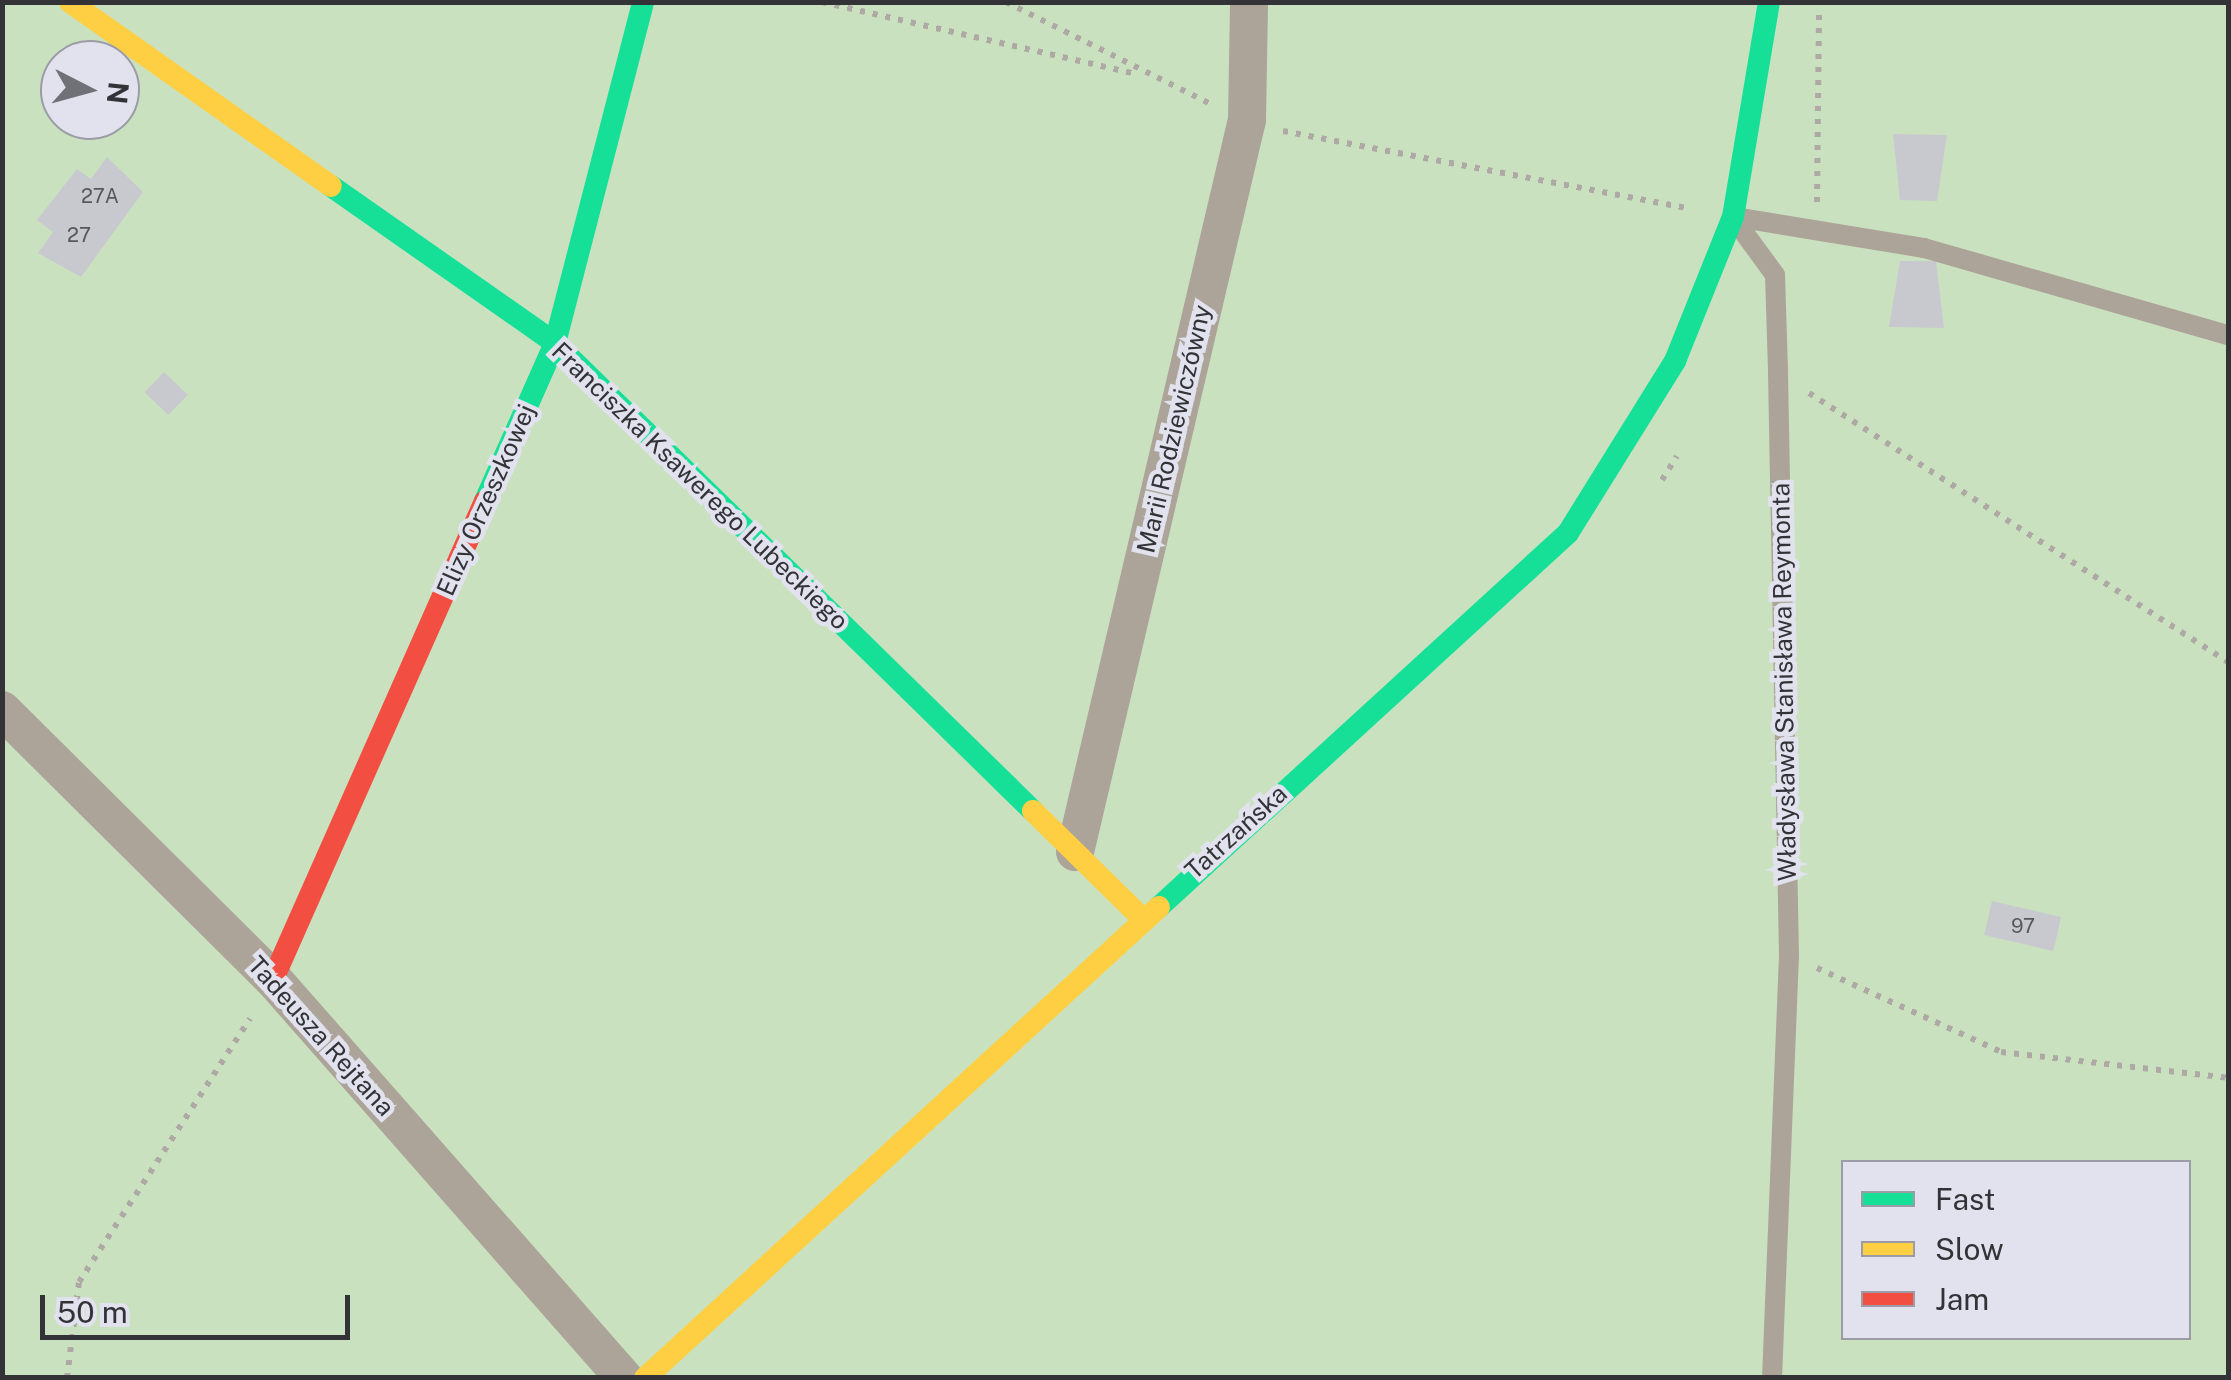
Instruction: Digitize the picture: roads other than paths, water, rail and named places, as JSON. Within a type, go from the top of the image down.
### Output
[{"type":"street","name":"Franciszka Ksawerego Lubeckiego","points":[[70,2],[555,344],[1142,918]]},
{"type":"street","name":"Elizy Orzeszkowej","points":[[273,979],[555,344],[643,2]]},
{"type":"street","name":"Marii Rodziewiczówny","points":[[1075,852],[1247,120],[1249,2]]},
{"type":"street","points":[[1733,217],[1769,2]]},
{"type":"street","name":"Tatrzańska","points":[[644,1378],[1142,918],[1568,534],[1675,361],[1733,217]]},
{"type":"street","name":"Tadeusza Rejtana","points":[[2,710],[273,979],[624,1378]]},
{"type":"lane","points":[[1733,217],[1924,248],[2228,335]]},
{"type":"lane","name":"Władysława Stanisława Reymonta","points":[[1733,217],[1775,275],[1788,955],[1772,1378]]}]
